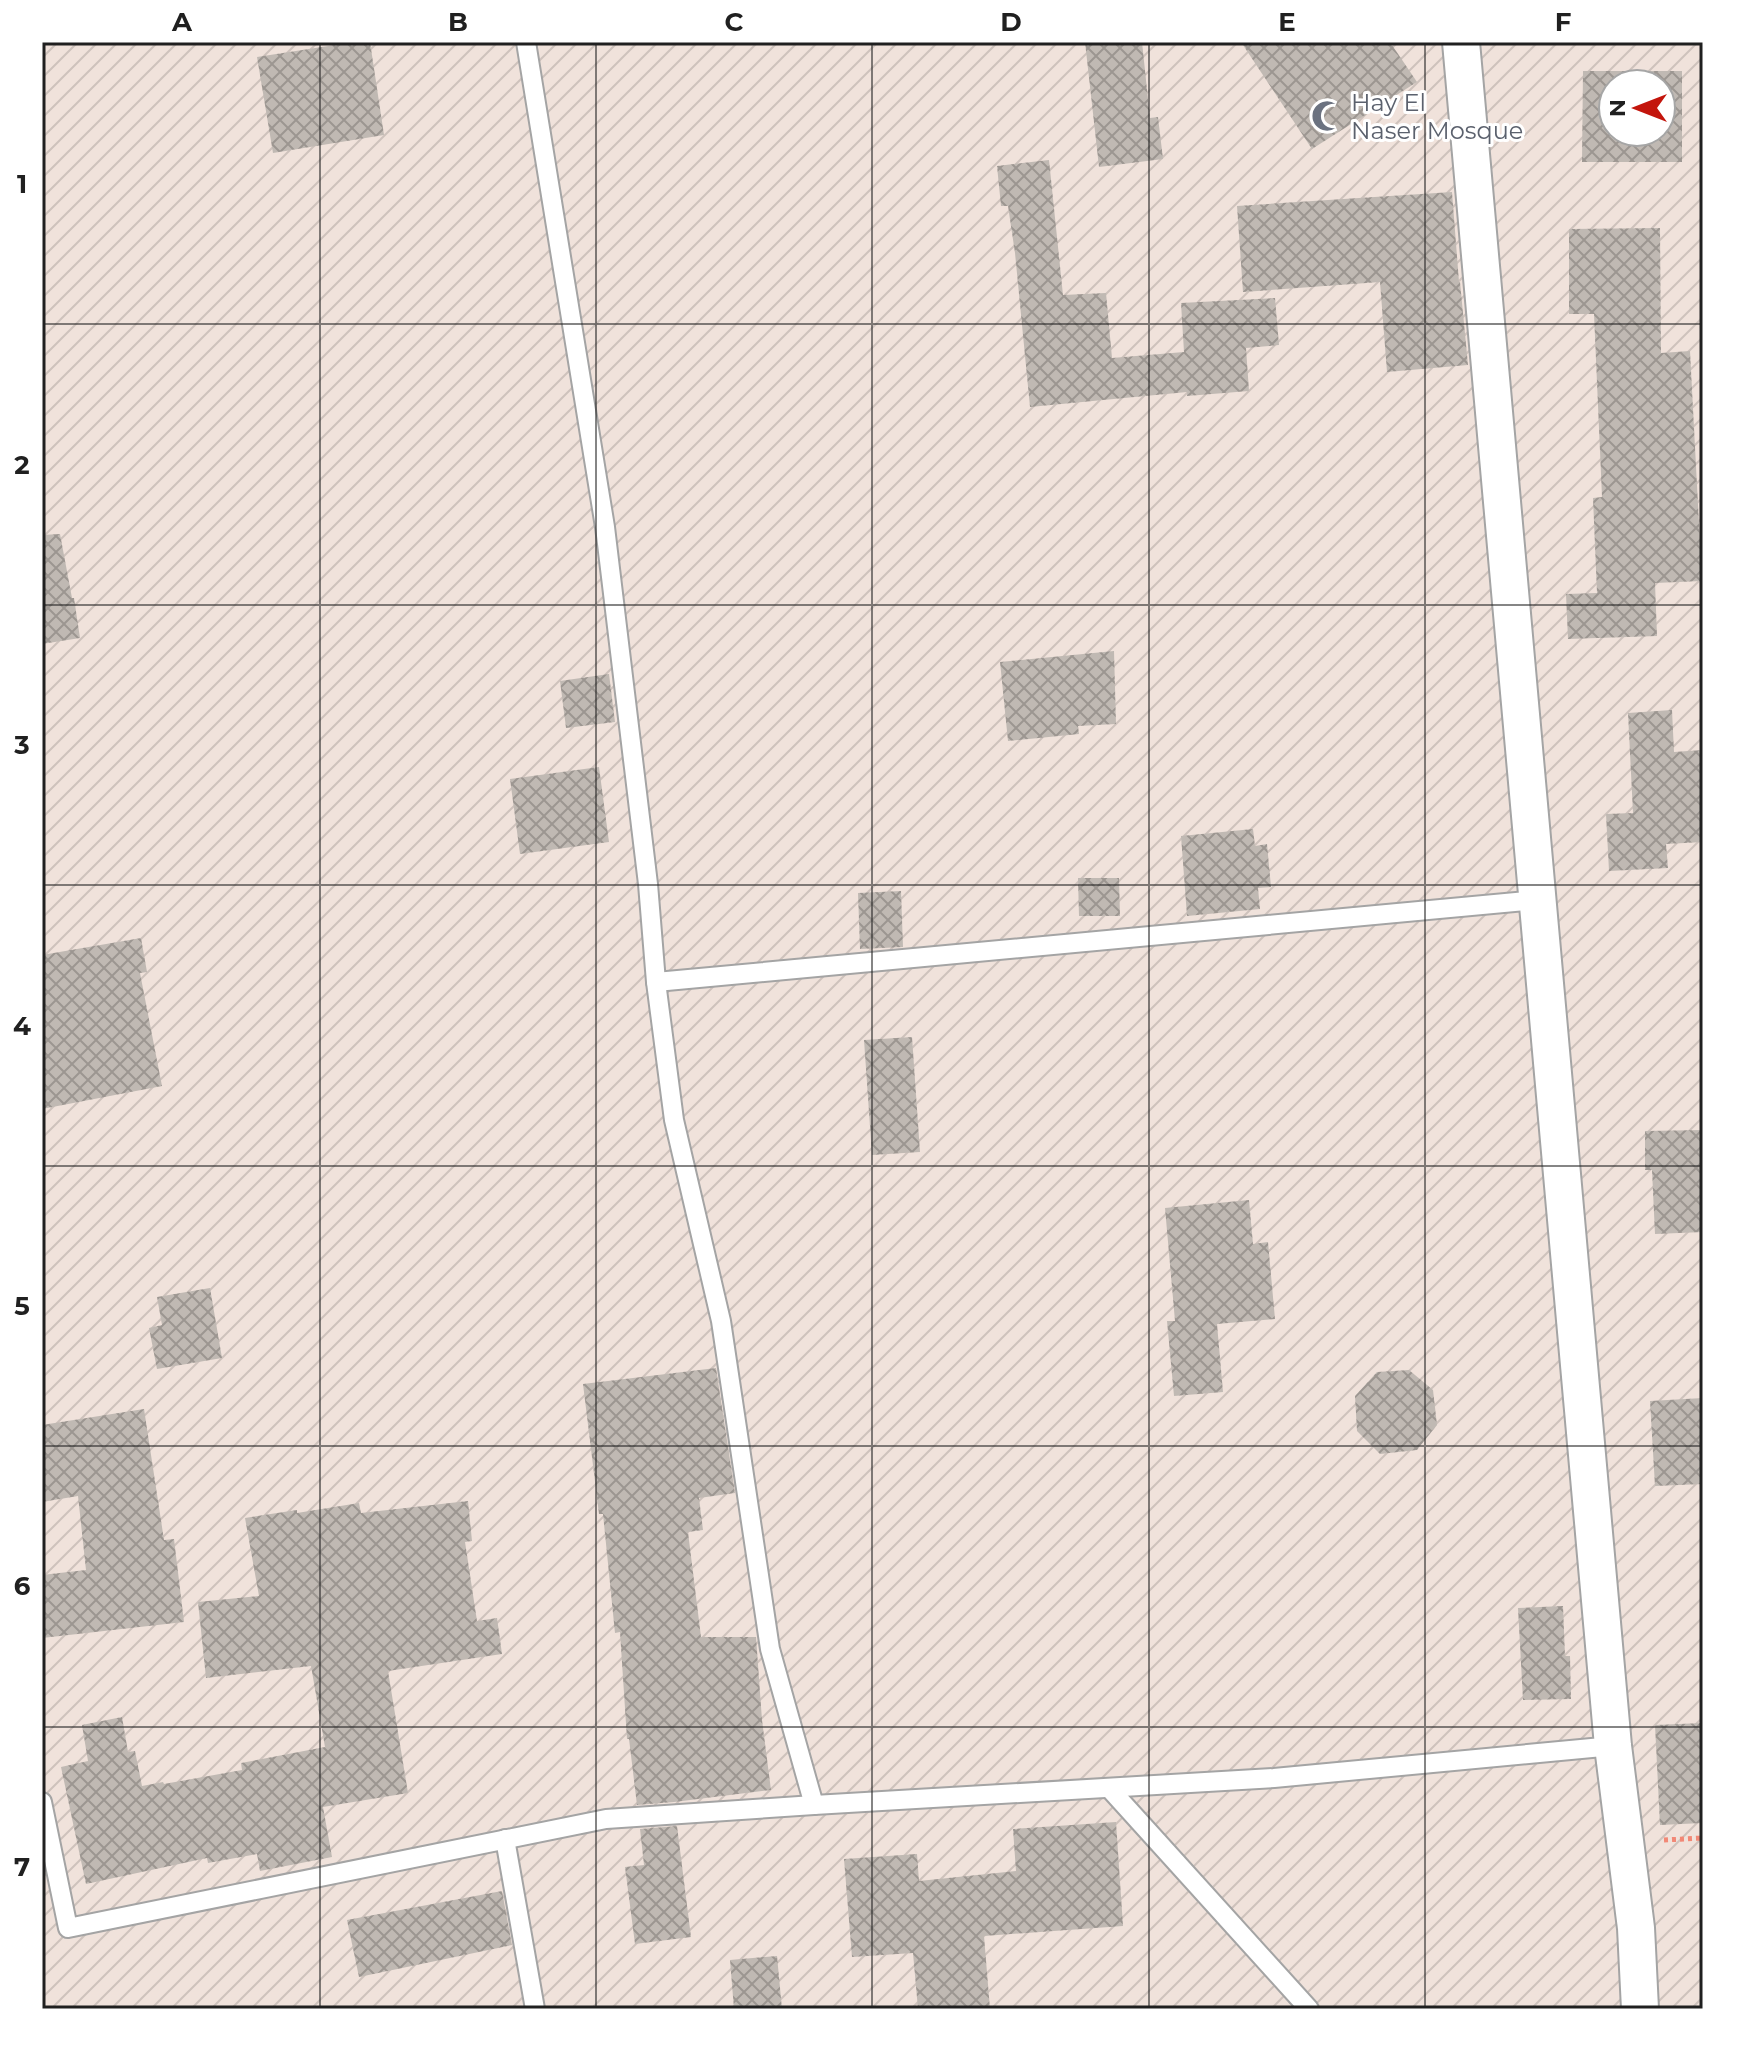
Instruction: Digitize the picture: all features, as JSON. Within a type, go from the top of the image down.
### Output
[{"type":"street","points":[[1461,42],[1613,1746],[1636,1928],[1640,2009]]},
{"type":"lane","points":[[526,42],[605,527],[674,1120],[721,1321],[770,1649],[814,1805]]},
{"type":"lane","points":[[656,982],[1536,900]]},
{"type":"lane","points":[[42,1802],[68,1928],[606,1819],[1274,1778],[1613,1746]]},
{"type":"lane","points":[[1109,1788],[1309,2009]]},
{"type":"lane","points":[[505,1839],[535,2009]]},
{"type":"shaded area","points":[[42,42],[1703,42],[1703,2009],[42,2009]]},
{"type":"building","points":[[370,42],[384,135],[273,153],[257,57]]},
{"type":"building","points":[[1085,42],[1142,42],[1150,118],[1158,117],[1163,159],[1099,167]]},
{"type":"building","name":"Hay El Naser Mosque","points":[[1241,42],[1390,42],[1417,82],[1312,149]]},
{"type":"building","points":[[1583,71],[1597,71],[1597,148],[1677,148],[1677,71],[1682,71],[1682,162],[1582,162]]},
{"type":"building","points":[[1049,160],[1063,295],[1106,293],[1112,358],[1184,352],[1181,303],[1275,298],[1279,345],[1246,348],[1249,391],[1187,396],[1187,392],[1030,407],[1015,253],[1008,206],[1001,206],[997,166]]},
{"type":"building","points":[[1452,192],[1468,365],[1387,372],[1380,282],[1243,292],[1237,206]]},
{"type":"building","points":[[1660,228],[1661,353],[1690,351],[1702,581],[1655,583],[1657,636],[1568,639],[1566,594],[1597,593],[1593,498],[1602,497],[1594,314],[1569,314],[1569,229]]},
{"type":"building","points":[[60,534],[80,638],[42,644],[42,535]]},
{"type":"building","points":[[1114,651],[1116,724],[1078,726],[1079,734],[1008,741],[1000,662]]},
{"type":"building","points":[[609,674],[615,722],[566,728],[560,681]]},
{"type":"building","points":[[1672,710],[1674,752],[1703,750],[1703,842],[1666,844],[1668,868],[1609,871],[1606,814],[1633,813],[1628,713]]},
{"type":"building","points":[[599,767],[609,842],[520,854],[510,779]]},
{"type":"building","points":[[1253,829],[1255,846],[1267,844],[1271,887],[1258,888],[1260,909],[1187,916],[1181,836]]},
{"type":"building","points":[[1078,878],[1119,878],[1120,916],[1079,916]]},
{"type":"building","points":[[901,891],[903,947],[860,949],[858,893]]},
{"type":"building","points":[[141,938],[147,972],[140,973],[162,1086],[42,1109],[42,955]]},
{"type":"building","points":[[912,1037],[920,1152],[872,1155],[864,1040]]},
{"type":"building","points":[[1703,1130],[1703,1232],[1655,1234],[1652,1170],[1645,1170],[1645,1131]]},
{"type":"building","points":[[1249,1200],[1253,1244],[1268,1242],[1275,1319],[1217,1324],[1223,1392],[1174,1396],[1167,1321],[1175,1321],[1165,1208]]},
{"type":"building","points":[[210,1288],[222,1358],[157,1369],[149,1328],[162,1325],[157,1297]]},
{"type":"building","points":[[716,1368],[735,1493],[699,1498],[703,1530],[688,1532],[701,1637],[756,1637],[771,1790],[637,1805],[627,1739],[620,1632],[615,1633],[603,1514],[599,1514],[583,1384]]},
{"type":"building","points":[[1409,1370],[1433,1390],[1437,1425],[1417,1450],[1380,1454],[1357,1431],[1355,1396],[1377,1372]]},
{"type":"building","points":[[1703,1398],[1703,1484],[1655,1486],[1650,1401]]},
{"type":"building","points":[[144,1409],[164,1540],[174,1539],[184,1622],[42,1638],[42,1575],[86,1570],[78,1496],[42,1502],[42,1425]]},
{"type":"building","points":[[468,1501],[472,1541],[465,1542],[477,1621],[497,1618],[502,1654],[388,1671],[408,1793],[323,1807],[332,1857],[260,1871],[257,1854],[208,1863],[207,1858],[86,1884],[61,1767],[88,1761],[82,1725],[122,1717],[128,1752],[135,1751],[142,1786],[242,1770],[241,1763],[325,1747],[311,1666],[206,1678],[198,1602],[259,1596],[245,1518],[359,1503],[361,1513]]},
{"type":"building","points":[[1563,1606],[1565,1656],[1570,1656],[1571,1699],[1523,1700],[1518,1608]]},
{"type":"building","points":[[1703,1723],[1703,1823],[1660,1825],[1655,1725]]},
{"type":"building","points":[[1116,1822],[1123,1926],[984,1936],[990,2009],[918,2009],[913,1953],[852,1957],[844,1859],[917,1854],[919,1881],[1016,1871],[1013,1829]]},
{"type":"building","points":[[677,1826],[691,1937],[635,1944],[625,1867],[644,1865],[640,1829]]},
{"type":"building","points":[[502,1891],[512,1945],[359,1977],[347,1920]]},
{"type":"building","points":[[777,1956],[782,2009],[734,2009],[730,1960]]},
{"type":"place","name":"Hay El Naser Mosque","points":[[1327,116]]}]
